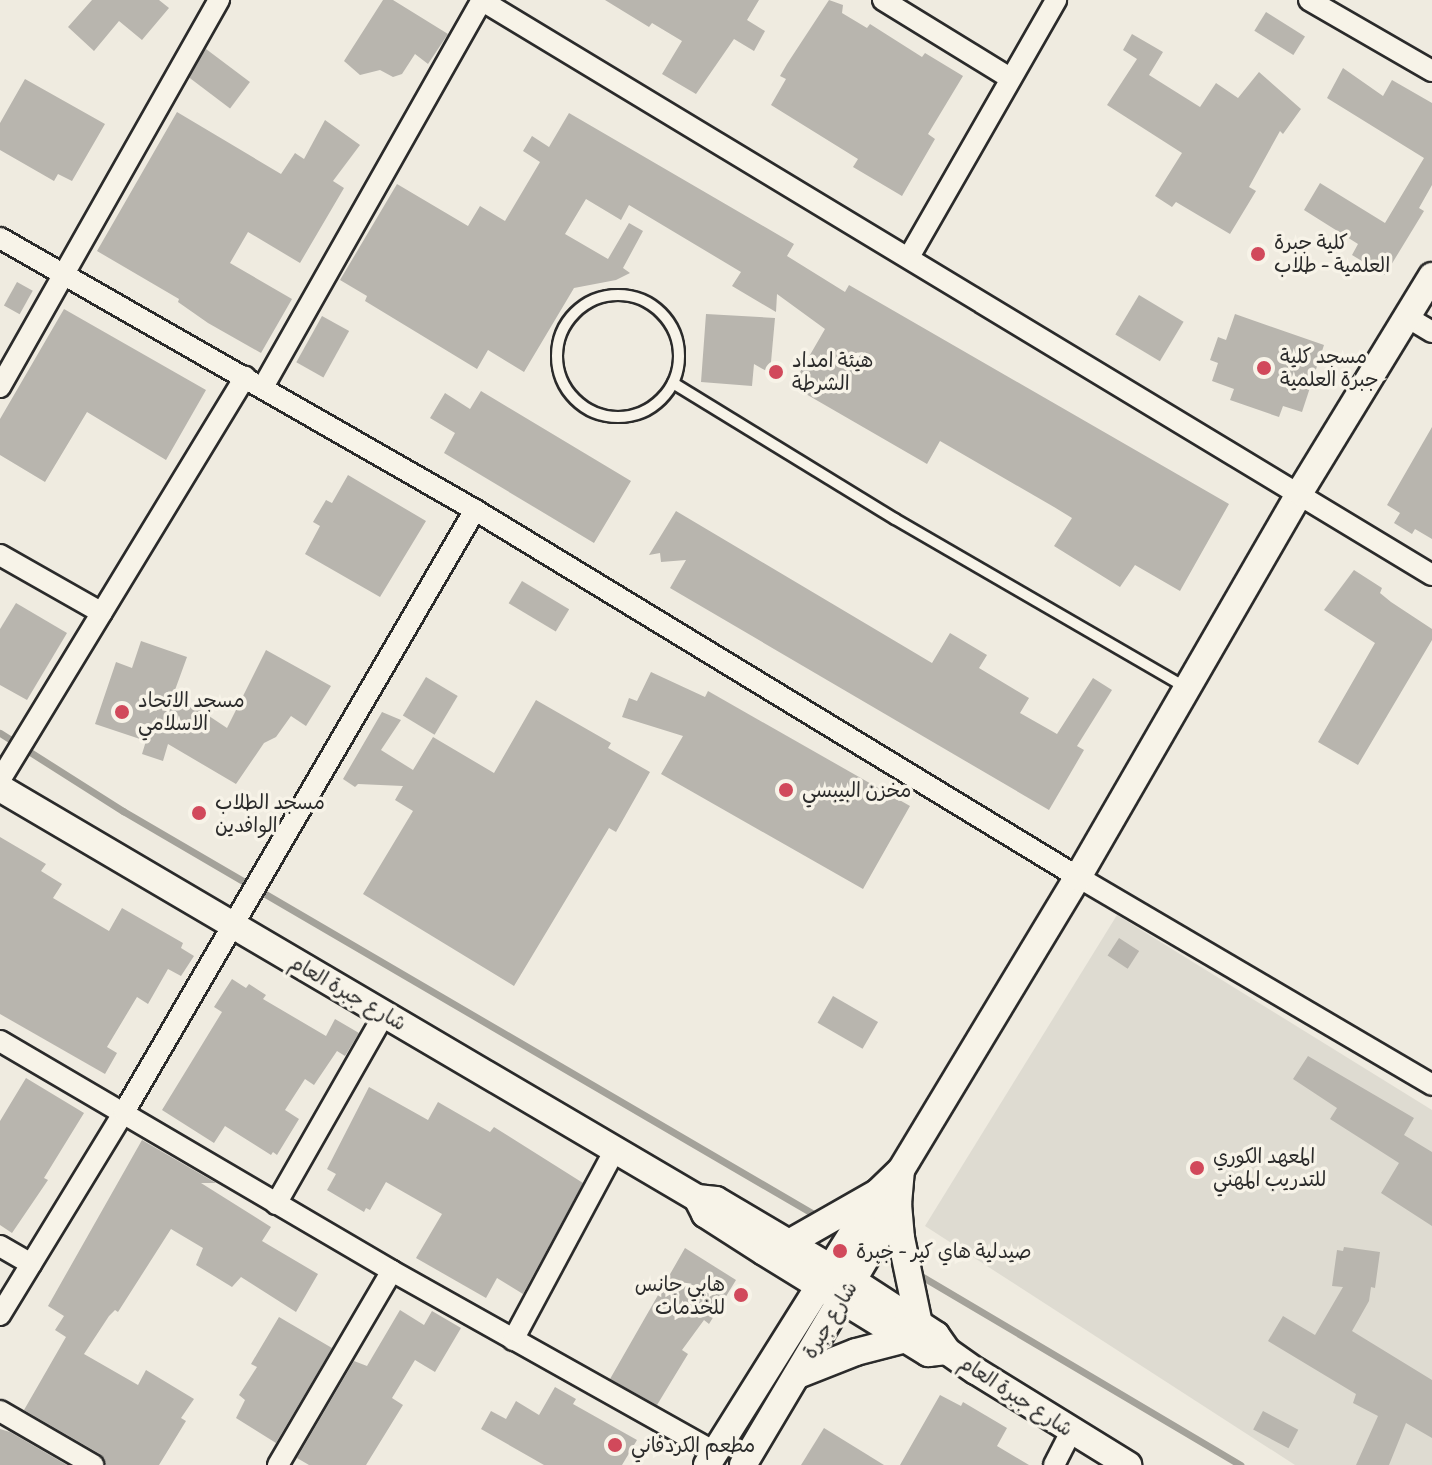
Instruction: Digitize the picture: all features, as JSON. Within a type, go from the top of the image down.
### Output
[{"type":"main road","points":[[789,1243],[888,1198],[901,1170],[1078,877],[1300,492],[1432,276]]},
{"type":"main road","name":"شارع جبرة العام","points":[[0,788],[697,1198]]},
{"type":"main road","points":[[697,1198],[716,1200],[789,1243],[823,1277]]},
{"type":"main road","points":[[697,1198],[705,1214],[823,1277]]},
{"type":"main road","points":[[798,1375],[912,1331],[901,1238],[888,1198]]},
{"type":"main road","name":"شارع جبرة","points":[[710,1459],[823,1277],[888,1198]]},
{"type":"main road","name":"شارع جبرة","points":[[743,1465],[848,1291],[888,1198]]},
{"type":"main road","name":"شارع جبرة العام","points":[[823,1277],[912,1331],[936,1335],[947,1351],[1128,1465]]},
{"type":"street","points":[[0,387],[219,0]]},
{"type":"street","points":[[0,780],[102,613],[254,382],[481,0],[1300,492],[1432,575]]},
{"type":"street","points":[[883,0],[1010,78]]},
{"type":"street","points":[[909,257],[1056,0]]},
{"type":"street","points":[[1309,0],[1432,71]]},
{"type":"street","points":[[0,238],[475,510],[1078,877],[1432,1085]]},
{"type":"street","points":[[1407,317],[1432,332]]},
{"type":"street","points":[[0,1315],[124,1112],[475,510]]},
{"type":"street","points":[[0,555],[102,613]]},
{"type":"street","points":[[276,1204],[384,1015]]},
{"type":"street","points":[[0,1041],[513,1340],[710,1459]]},
{"type":"street","points":[[513,1340],[616,1148]]},
{"type":"street","points":[[0,1246],[31,1264]]},
{"type":"street","points":[[278,1465],[392,1271]]},
{"type":"street","points":[[0,1411],[93,1465]]},
{"type":"street","points":[[1054,1465],[1071,1431]]},
{"type":"lane","points":[[602,297],[637,298],[653,305],[675,332],[679,366],[673,383],[650,408],[634,415],[600,414],[584,407],[562,380],[558,346],[563,329],[573,315],[602,297]]},
{"type":"lane","points":[[673,383],[895,519],[1187,689]]},
{"type":"shaded area","name":"المعهد الكوري للتدريب المهني","points":[[1117,915],[1432,1110],[1432,1465],[1295,1465],[925,1226]]},
{"type":"building","points":[[92,0],[159,0],[169,8],[142,40],[119,21],[94,51],[68,27]]},
{"type":"building","points":[[383,0],[393,0],[448,34],[428,64],[415,54],[402,74],[393,77],[380,70],[360,75],[344,61]]},
{"type":"building","points":[[605,0],[759,0],[747,20],[765,31],[754,51],[734,39],[696,94],[662,74],[682,41],[652,23],[649,27]]},
{"type":"building","points":[[829,0],[843,5],[842,13],[867,28],[870,24],[922,57],[925,53],[963,76],[928,134],[935,139],[902,196],[853,167],[858,159],[771,105],[786,79],[780,76]]},
{"type":"building","points":[[1266,12],[1305,36],[1293,55],[1254,31]]},
{"type":"building","points":[[1132,34],[1163,52],[1149,75],[1200,107],[1216,83],[1238,98],[1259,72],[1301,109],[1283,134],[1280,131],[1249,187],[1256,191],[1230,234],[1176,202],[1172,207],[1155,196],[1182,153],[1107,105],[1137,59],[1123,50]]},
{"type":"building","points":[[206,49],[250,82],[230,108],[186,75]]},
{"type":"building","points":[[1343,68],[1383,96],[1392,80],[1432,103],[1432,185],[1419,208],[1424,211],[1385,275],[1352,255],[1358,244],[1304,210],[1320,183],[1385,223],[1424,158],[1327,98]]},
{"type":"building","points":[[25,79],[105,124],[72,181],[58,174],[54,181],[0,150],[0,123]]},
{"type":"building","points":[[177,112],[281,174],[295,153],[304,159],[325,120],[360,145],[333,181],[344,188],[300,263],[248,232],[230,263],[292,299],[261,353],[208,323],[178,302],[179,299],[97,251]]},
{"type":"building","points":[[569,113],[794,244],[787,256],[845,292],[849,285],[1229,504],[1180,591],[1135,565],[1120,587],[1054,546],[1072,518],[940,441],[927,464],[792,386],[825,329],[777,294],[776,312],[732,286],[741,272],[629,205],[621,220],[586,199],[565,234],[608,259],[629,223],[643,231],[623,268],[630,273],[616,280],[574,288],[524,372],[488,350],[477,369],[365,301],[367,296],[340,280],[397,184],[468,226],[480,206],[505,221],[540,162],[523,151],[532,136],[549,147]]},
{"type":"building","points":[[17,282],[33,291],[20,314],[4,306]]},
{"type":"building","points":[[1139,295],[1184,322],[1160,361],[1115,334]]},
{"type":"building","points":[[64,309],[206,390],[166,460],[87,412],[45,482],[0,455],[0,419]]},
{"type":"building","points":[[706,314],[775,318],[770,373],[754,364],[752,386],[701,382]]},
{"type":"building","points":[[1235,314],[1324,345],[1302,412],[1283,406],[1279,417],[1230,400],[1234,389],[1212,381],[1218,363],[1210,360],[1218,337],[1226,340]]},
{"type":"building","points":[[322,316],[349,331],[323,377],[296,362]]},
{"type":"building","points":[[481,391],[631,481],[594,543],[444,453],[455,433],[430,418],[445,393],[470,409]]},
{"type":"building","points":[[1432,427],[1432,539],[1415,529],[1412,534],[1394,523],[1400,513],[1387,505]]},
{"type":"building","points":[[348,475],[426,521],[380,597],[305,554],[320,526],[313,522],[326,500],[332,503]]},
{"type":"building","points":[[676,511],[932,663],[950,633],[987,655],[979,668],[1029,698],[1020,713],[1057,734],[1093,678],[1112,690],[1077,746],[1084,750],[1049,810],[670,588],[686,560],[661,562],[660,553],[649,555]]},
{"type":"building","points":[[1354,570],[1382,588],[1380,593],[1391,602],[1432,629],[1432,640],[1358,765],[1318,742],[1375,643],[1324,610]]},
{"type":"building","points":[[522,581],[569,609],[556,632],[509,603]]},
{"type":"building","points":[[16,603],[67,633],[27,700],[0,685],[0,629]]},
{"type":"building","points":[[141,641],[187,657],[171,701],[200,710],[227,728],[266,650],[331,686],[306,726],[291,716],[276,737],[264,743],[236,784],[168,744],[163,761],[142,754],[146,741],[95,724],[116,662],[132,668]]},
{"type":"building","name":"مخزن البيبسي","points":[[651,672],[705,697],[708,691],[910,806],[863,889],[661,774],[683,736],[622,717],[629,698],[637,701]]},
{"type":"building","points":[[426,677],[458,696],[435,735],[403,716]]},
{"type":"building","points":[[536,700],[611,743],[608,748],[650,772],[616,832],[609,828],[514,986],[363,894],[413,811],[395,800],[403,786],[358,784],[355,787],[343,779],[382,712],[401,720],[381,750],[413,770],[433,737],[494,773]]},
{"type":"building","points":[[0,837],[46,864],[41,871],[62,884],[53,898],[109,931],[122,908],[183,943],[181,948],[194,956],[181,976],[168,969],[148,1004],[137,997],[107,1047],[117,1053],[105,1074],[0,1014]]},
{"type":"building","points":[[1119,938],[1139,951],[1128,969],[1108,956]]},
{"type":"building","points":[[232,979],[246,988],[249,984],[266,995],[263,999],[326,1036],[335,1019],[359,1033],[345,1056],[337,1051],[314,1085],[305,1079],[285,1110],[299,1119],[277,1155],[273,1152],[271,1155],[225,1126],[214,1143],[162,1110],[222,1012],[214,1007]]},
{"type":"building","points":[[833,996],[878,1022],[863,1049],[818,1023]]},
{"type":"building","points":[[1308,1056],[1414,1118],[1404,1135],[1432,1152],[1432,1226],[1381,1193],[1399,1163],[1330,1119],[1337,1108],[1293,1079]]},
{"type":"building","points":[[26,1078],[84,1113],[44,1178],[48,1180],[12,1233],[0,1225],[0,1121]]},
{"type":"building","points":[[369,1087],[428,1120],[438,1102],[490,1132],[494,1127],[583,1183],[523,1294],[497,1278],[486,1298],[416,1258],[442,1214],[386,1182],[370,1210],[366,1208],[364,1212],[327,1190],[336,1174],[327,1169]]},
{"type":"building","points":[[142,1140],[216,1183],[201,1183],[271,1227],[262,1241],[318,1274],[296,1312],[241,1277],[232,1287],[196,1265],[203,1248],[171,1229],[118,1312],[115,1310],[109,1316],[84,1354],[138,1385],[146,1370],[194,1399],[181,1418],[186,1421],[159,1465],[106,1465],[100,1454],[24,1410],[66,1337],[55,1330],[64,1316],[48,1306]]},
{"type":"building","points":[[1344,1247],[1380,1252],[1375,1288],[1371,1287],[1369,1301],[1352,1331],[1432,1380],[1432,1438],[1406,1423],[1389,1465],[1356,1465],[1378,1416],[1353,1403],[1356,1394],[1268,1341],[1283,1316],[1315,1335],[1343,1287],[1332,1286],[1337,1250],[1343,1251]]},
{"type":"building","points":[[685,1248],[736,1280],[709,1324],[704,1320],[682,1350],[688,1354],[657,1405],[610,1379]]},
{"type":"building","points":[[400,1310],[424,1325],[432,1311],[461,1328],[435,1372],[415,1360],[392,1398],[403,1405],[366,1465],[309,1465],[297,1458],[354,1361],[367,1366]]},
{"type":"building","points":[[279,1317],[332,1348],[276,1443],[236,1418],[245,1400],[239,1395],[257,1367],[251,1364]]},
{"type":"building","points":[[555,1387],[576,1399],[573,1404],[637,1440],[622,1465],[544,1465],[481,1429],[491,1411],[506,1419],[516,1401],[539,1415]]},
{"type":"building","points":[[940,1395],[961,1406],[963,1402],[1007,1428],[997,1446],[1029,1465],[900,1465]]},
{"type":"building","points":[[1263,1411],[1298,1430],[1288,1448],[1253,1430]]},
{"type":"building","points":[[824,1428],[884,1465],[801,1465]]},
{"type":"building","points":[[0,1429],[10,1432],[67,1465],[0,1465]]},
{"type":"waterway","points":[[0,733],[123,811],[822,1219]]},
{"type":"waterway","points":[[916,1273],[1241,1465]]},
{"type":"place","name":"كلية جبرة العلمية - طلاب","points":[[1258,254]]},
{"type":"place","name":"مسجد كلية جبرة العلمية","points":[[1264,368]]},
{"type":"place","name":"هيئة امداد الشرطة","points":[[776,372]]},
{"type":"place","name":"مسجد الاتحاد الاسلامي","points":[[122,712]]},
{"type":"place","name":"مخزن البيبسي","points":[[786,790]]},
{"type":"place","name":"مسجد الطلاب الوافدين","points":[[199,813]]},
{"type":"place","name":"المعهد الكوري للتدريب المهني","points":[[1197,1168]]},
{"type":"place","name":"صيدلية هاي كير - جبرة","points":[[840,1251]]},
{"type":"place","name":"هابي جانس للخدمات","points":[[741,1295]]},
{"type":"place","name":"مطعم الكردفاني","points":[[615,1445]]}]
